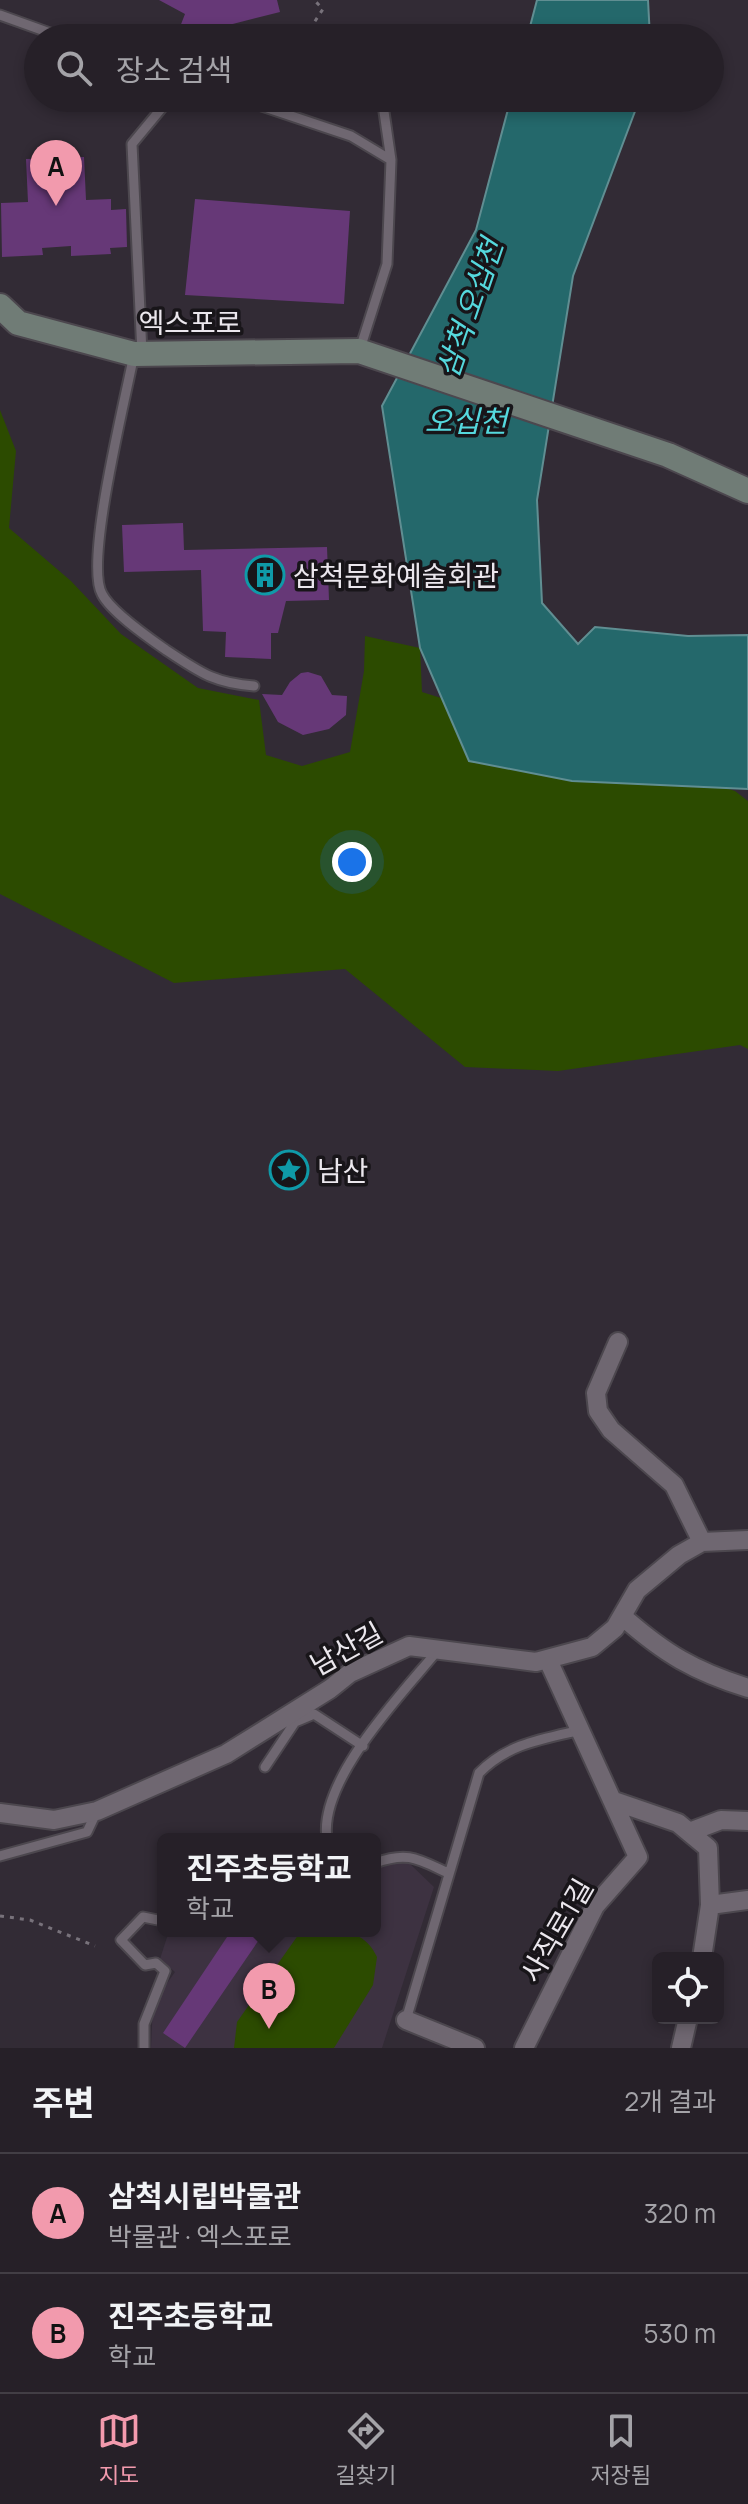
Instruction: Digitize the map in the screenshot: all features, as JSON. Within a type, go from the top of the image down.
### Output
[{"type":"street","name":"엑스포로","points":[[0,306],[18,323],[138,354],[359,351],[668,455],[748,491]]},
{"type":"street","points":[[618,1342],[596,1393],[598,1411],[611,1430],[674,1485],[702,1542],[748,1540]]},
{"type":"street","name":"남산길","points":[[0,1813],[54,1820],[97,1811],[226,1754],[294,1716],[379,1658],[409,1646],[536,1662],[592,1647],[622,1616],[637,1590],[655,1573],[702,1542]]},
{"type":"street","points":[[622,1616],[651,1642],[693,1669],[748,1688]]},
{"type":"street","points":[[548,1660],[614,1801],[654,1813],[692,1831],[708,1848],[710,1905],[703,1952]]},
{"type":"street","name":"사직로1길","points":[[524,2048],[595,1906],[638,1857],[614,1801]]},
{"type":"street","points":[[692,1831],[721,1820],[748,1821]]},
{"type":"street","points":[[710,1905],[748,1900]]},
{"type":"street","points":[[406,2020],[441,2041],[475,2048]]},
{"type":"street","points":[[681,2048],[687,2024]]},
{"type":"lane","points":[[0,15],[25,24]]},
{"type":"lane","points":[[158,112],[132,144],[138,354],[100,531],[97,573],[102,595],[148,638],[223,684],[254,686]]},
{"type":"lane","points":[[280,112],[351,136],[391,160]]},
{"type":"lane","points":[[359,351],[387,264],[391,160],[384,112]]},
{"type":"lane","points":[[326,1833],[332,1795],[363,1746],[440,1649]]},
{"type":"lane","points":[[265,1767],[294,1716],[314,1714],[363,1746]]},
{"type":"lane","points":[[406,2020],[479,1773],[495,1757],[518,1745],[581,1730]]},
{"type":"lane","points":[[0,1856],[87,1832],[97,1811]]},
{"type":"lane","points":[[381,1861],[397,1855],[414,1857],[448,1873]]},
{"type":"lane","points":[[144,2048],[144,2024],[165,1971],[156,1963],[145,1965],[121,1940],[143,1917],[157,1920]]},
{"type":"path","points":[[313,24],[323,9],[314,0]]},
{"type":"path","points":[[0,1916],[30,1920],[95,1946]]},
{"type":"shaded area","points":[[400,1859],[409,1863],[434,1887],[382,2048],[151,2048],[153,2003],[175,1972],[160,1959],[167,1937],[381,1937],[381,1866]]},
{"type":"green space","points":[[0,410],[16,451],[9,528],[71,581],[121,634],[198,688],[259,700],[266,755],[302,766],[350,752],[364,671],[365,636],[420,648],[422,692],[735,791],[748,801],[748,1049],[740,1045],[558,1071],[465,1067],[345,969],[174,983],[0,894]]},
{"type":"green space","points":[[297,1937],[359,1937],[371,1946],[377,1957],[373,1985],[334,2048],[234,2048],[237,2022]]},
{"type":"water","points":[[537,0],[648,0],[649,24],[531,24]]},
{"type":"water","name":"오십천","points":[[507,112],[635,112],[573,276],[537,500],[542,603],[578,644],[595,627],[688,636],[748,635],[748,789],[572,781],[469,761],[420,648],[382,406],[476,230]]},
{"type":"building","points":[[159,0],[277,0],[280,12],[233,24],[181,24],[185,14]]},
{"type":"building","points":[[84,157],[86,200],[111,199],[111,210],[126,209],[127,247],[110,248],[111,254],[71,256],[71,246],[42,248],[43,255],[2,257],[1,203],[28,202],[26,159]]},
{"type":"building","points":[[195,199],[350,211],[344,304],[185,295]]},
{"type":"building","name":"삼척문화예술회관","points":[[183,523],[184,550],[327,547],[329,600],[286,601],[278,633],[271,633],[271,659],[225,657],[226,632],[203,631],[201,570],[124,572],[122,525]]},
{"type":"building","points":[[301,673],[321,676],[332,695],[347,696],[346,715],[329,729],[303,735],[278,722],[262,694],[282,695],[290,682]]},
{"type":"building","points":[[227,1937],[261,1937],[185,2048],[163,2033]]},
{"type":"place","name":"삼척시립박물관","points":[[56,206]]},
{"type":"place","name":"삼척문화예술회관","points":[[265,575]]},
{"type":"place","name":"남산","points":[[289,1170]]},
{"type":"place","name":"진주초등학교","points":[[269,2029]]},
{"type":"water label","name":"삼척 오십천","points":[[469,308]]}]
